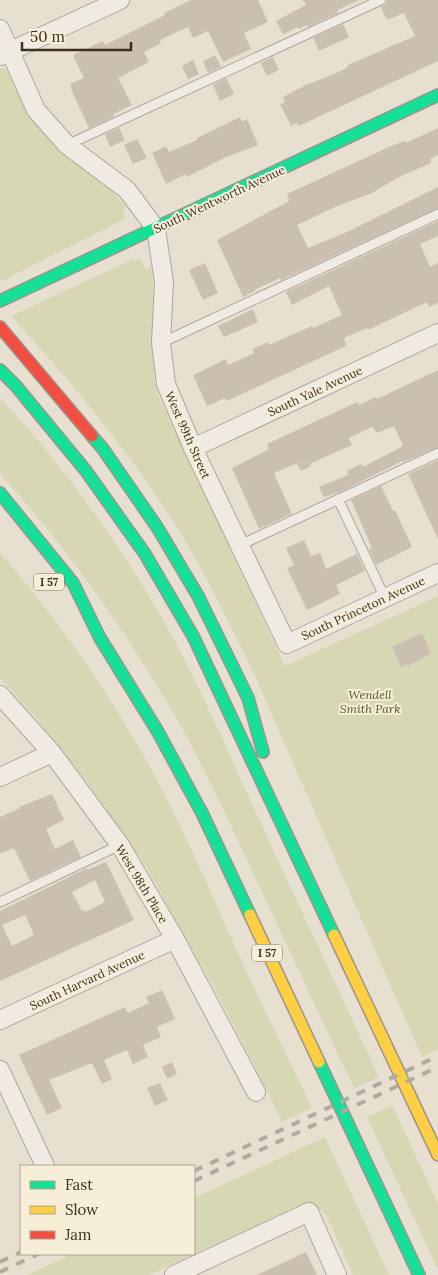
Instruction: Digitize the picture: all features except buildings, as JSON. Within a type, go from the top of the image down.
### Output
[{"type":"main road","name":"South Wentworth Avenue","points":[[2,300],[438,95]]},
{"type":"main road","points":[[0,327],[103,449],[157,527],[198,596],[248,698],[284,826]]},
{"type":"main road","points":[[0,370],[16,386],[86,471],[145,554],[192,636],[284,826],[438,1155]]},
{"type":"main road","points":[[0,493],[72,583],[100,638]]},
{"type":"main road","name":"I 57","points":[[76,612],[100,638],[158,732],[202,813],[419,1275]]},
{"type":"street","points":[[5,53],[120,0]]},
{"type":"street","name":"West 99th Street","points":[[0,29],[5,53],[36,110],[67,145],[127,190],[156,229],[164,282],[160,343],[166,384],[238,546],[287,644]]},
{"type":"street","name":"South Yale Avenue","points":[[193,448],[438,334]]},
{"type":"street","name":"South Princeton Avenue","points":[[287,644],[438,573]]},
{"type":"street","name":"West 98th Place","points":[[0,695],[52,753],[120,845],[175,939],[256,1092]]},
{"type":"street","points":[[0,777],[52,753]]},
{"type":"street","name":"South Harvard Avenue","points":[[0,1020],[175,939]]},
{"type":"street","points":[[0,1070],[45,1165]]},
{"type":"street","points":[[174,1275],[309,1212],[337,1275]]},
{"type":"lane","points":[[67,145],[381,0]]},
{"type":"lane","points":[[160,343],[438,214]]},
{"type":"lane","points":[[238,546],[438,453]]},
{"type":"lane","points":[[338,499],[385,598]]},
{"type":"lane","points":[[0,902],[120,845]]},
{"type":"green space","points":[[0,68],[5,69],[9,73],[29,114],[42,131],[68,155],[101,180],[126,207],[123,209],[124,219],[0,282]]},
{"type":"green space","name":"Wendell Smith Park","points":[[133,259],[141,260],[145,269],[151,267],[153,283],[153,362],[158,395],[285,666],[438,596],[438,1049],[422,1057],[254,674],[185,540],[124,450],[69,382],[11,316]]},
{"type":"green space","points":[[0,398],[48,452],[93,511],[115,542],[172,636],[205,701],[379,1077],[354,1088],[217,796],[159,688],[96,593],[73,562],[0,474]]},
{"type":"green space","points":[[0,553],[71,642],[113,705],[152,770],[312,1108],[282,1122],[216,993],[145,865],[74,765],[0,678]]},
{"type":"green space","points":[[392,1105],[438,1204],[438,1270],[367,1117]]},
{"type":"green space","points":[[325,1137],[389,1275],[353,1275],[325,1213],[306,1203],[195,1254],[195,1198]]},
{"type":"green space","points":[[71,1255],[193,1255],[149,1275],[27,1275]]},
{"type":"railway","points":[[195,1171],[438,1056]]},
{"type":"railway","points":[[195,1181],[438,1067]]},
{"type":"railway","points":[[0,1262],[20,1252]]},
{"type":"railway","points":[[0,1272],[36,1255]]},
{"type":"traffic: fast","points":[[0,301],[438,95]]},
{"type":"traffic: fast","points":[[0,370],[16,386],[86,471],[145,554],[193,636],[334,935]]},
{"type":"traffic: fast","points":[[92,436],[157,527],[198,596],[248,698],[263,752]]},
{"type":"traffic: fast","points":[[0,493],[73,583],[100,638],[158,732],[202,813],[250,915]]},
{"type":"traffic: fast","points":[[319,1062],[419,1275]]},
{"type":"traffic: slow","points":[[250,915],[319,1062]]},
{"type":"traffic: slow","points":[[334,935],[438,1155]]},
{"type":"traffic: jam","points":[[0,327],[92,436]]}]
